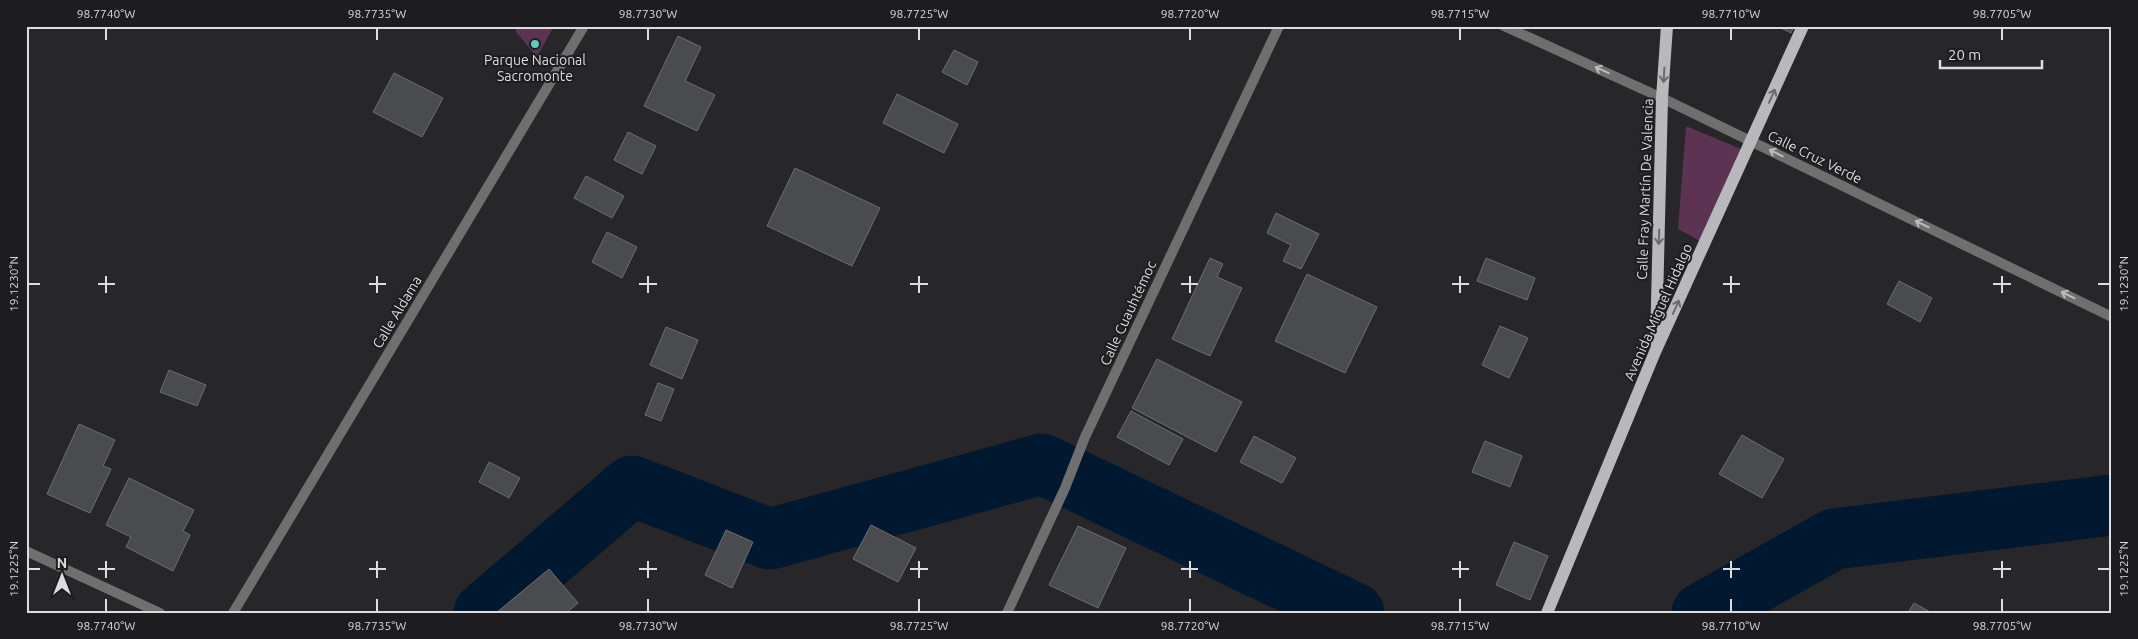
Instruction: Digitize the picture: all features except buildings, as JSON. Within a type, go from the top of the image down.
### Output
[{"type":"main road","name":"Calle Fray Martín De Valencia","points":[[1655,352],[1662,98],[1667,26]]},
{"type":"main road","name":"Avenida Miguel Hidalgo","points":[[1547,613],[1655,352],[1802,26]]},
{"type":"street","name":"Calle Aldama","points":[[234,613],[584,26]]},
{"type":"street","name":"Calle Cuauhtémoc","points":[[1007,613],[1065,488],[1085,437],[1279,26]]},
{"type":"street","name":"Calle Cruz Verde","points":[[1504,26],[1662,98],[2112,317]]},
{"type":"street","points":[[26,551],[160,613]]},
{"type":"shaded area","name":"Parque Nacional Sacromonte","points":[[516,26],[554,26],[537,57],[516,32]]},
{"type":"shaded area","points":[[1686,126],[1748,152],[1700,241],[1678,229]]},
{"type":"waterway","points":[[484,613],[632,486],[770,539],[1042,464],[1354,613]]},
{"type":"waterway","points":[[1702,613],[1834,539],[2112,505]]},
{"type":"place","name":"Parque Nacional Sacromonte","points":[[535,44]]}]
